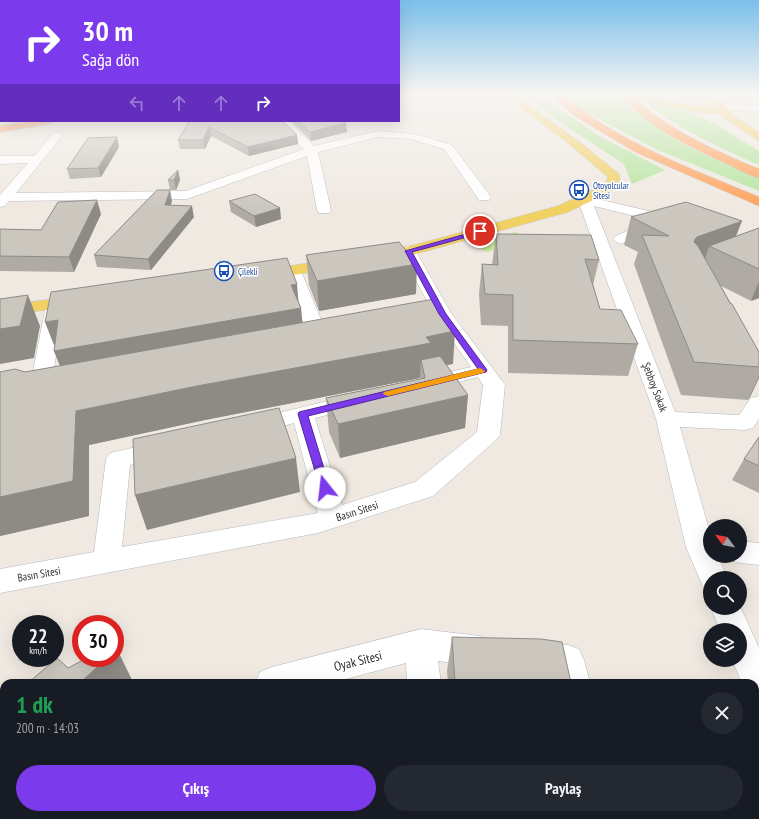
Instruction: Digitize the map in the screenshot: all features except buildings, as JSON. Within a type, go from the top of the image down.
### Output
[{"type":"highway","points":[[608,131],[639,150],[759,202]]},
{"type":"highway","points":[[673,131],[733,163],[759,174]]},
{"type":"highway","points":[[733,163],[759,171]]},
{"type":"main road","points":[[245,278],[408,251],[563,209],[606,189],[613,182],[614,176],[558,131]]},
{"type":"main road","points":[[734,131],[759,145]]},
{"type":"main road","points":[[749,131],[759,138]]},
{"type":"main road","points":[[0,312],[95,298]]},
{"type":"street","points":[[293,131],[312,150],[324,210]]},
{"type":"street","points":[[2,200],[187,195],[312,150],[378,134],[411,136],[448,147],[484,197]]},
{"type":"street","points":[[2,200],[58,135]]},
{"type":"street","points":[[0,160],[37,159]]},
{"type":"street","points":[[585,200],[664,218],[685,225]]},
{"type":"street","name":"Şebboy Sokak","points":[[585,200],[667,419],[703,541]]},
{"type":"street","points":[[621,239],[664,218]]},
{"type":"street","name":"Basın Sitesi","points":[[0,581],[318,523],[424,489],[488,435],[494,385],[442,314],[408,251]]},
{"type":"street","points":[[293,271],[322,344],[298,349]]},
{"type":"street","points":[[55,304],[39,397],[63,392]]},
{"type":"street","points":[[408,389],[483,370]]},
{"type":"street","points":[[233,431],[378,396]]},
{"type":"street","points":[[667,419],[745,423],[759,403]]},
{"type":"street","points":[[303,414],[333,518]]},
{"type":"street","points":[[107,562],[118,459],[180,444]]},
{"type":"street","points":[[747,553],[759,554]]},
{"type":"street","points":[[424,679],[421,644],[568,660],[571,679]]},
{"type":"street","name":"Oyak Sitesi","points":[[287,679],[421,644]]},
{"type":"street","points":[[747,657],[756,679]]},
{"type":"green space","points":[[574,131],[593,131],[665,170],[632,184],[624,164]]},
{"type":"green space","points":[[622,131],[662,131],[683,144],[759,177],[759,191],[658,150]]},
{"type":"green space","points":[[689,131],[727,131],[759,151],[759,165],[711,143]]},
{"type":"green space","points":[[515,232],[529,239],[487,252],[474,244]]},
{"type":"slow traffic","points":[[388,394],[480,371]]},
{"type":"place","name":"Otoyolcular Sitesi","points":[[579,190]]},
{"type":"place","name":"Çilekli","points":[[224,271]]},
{"type":"route","points":[[325,488],[303,414],[483,370],[442,314],[408,251],[480,231]]}]
